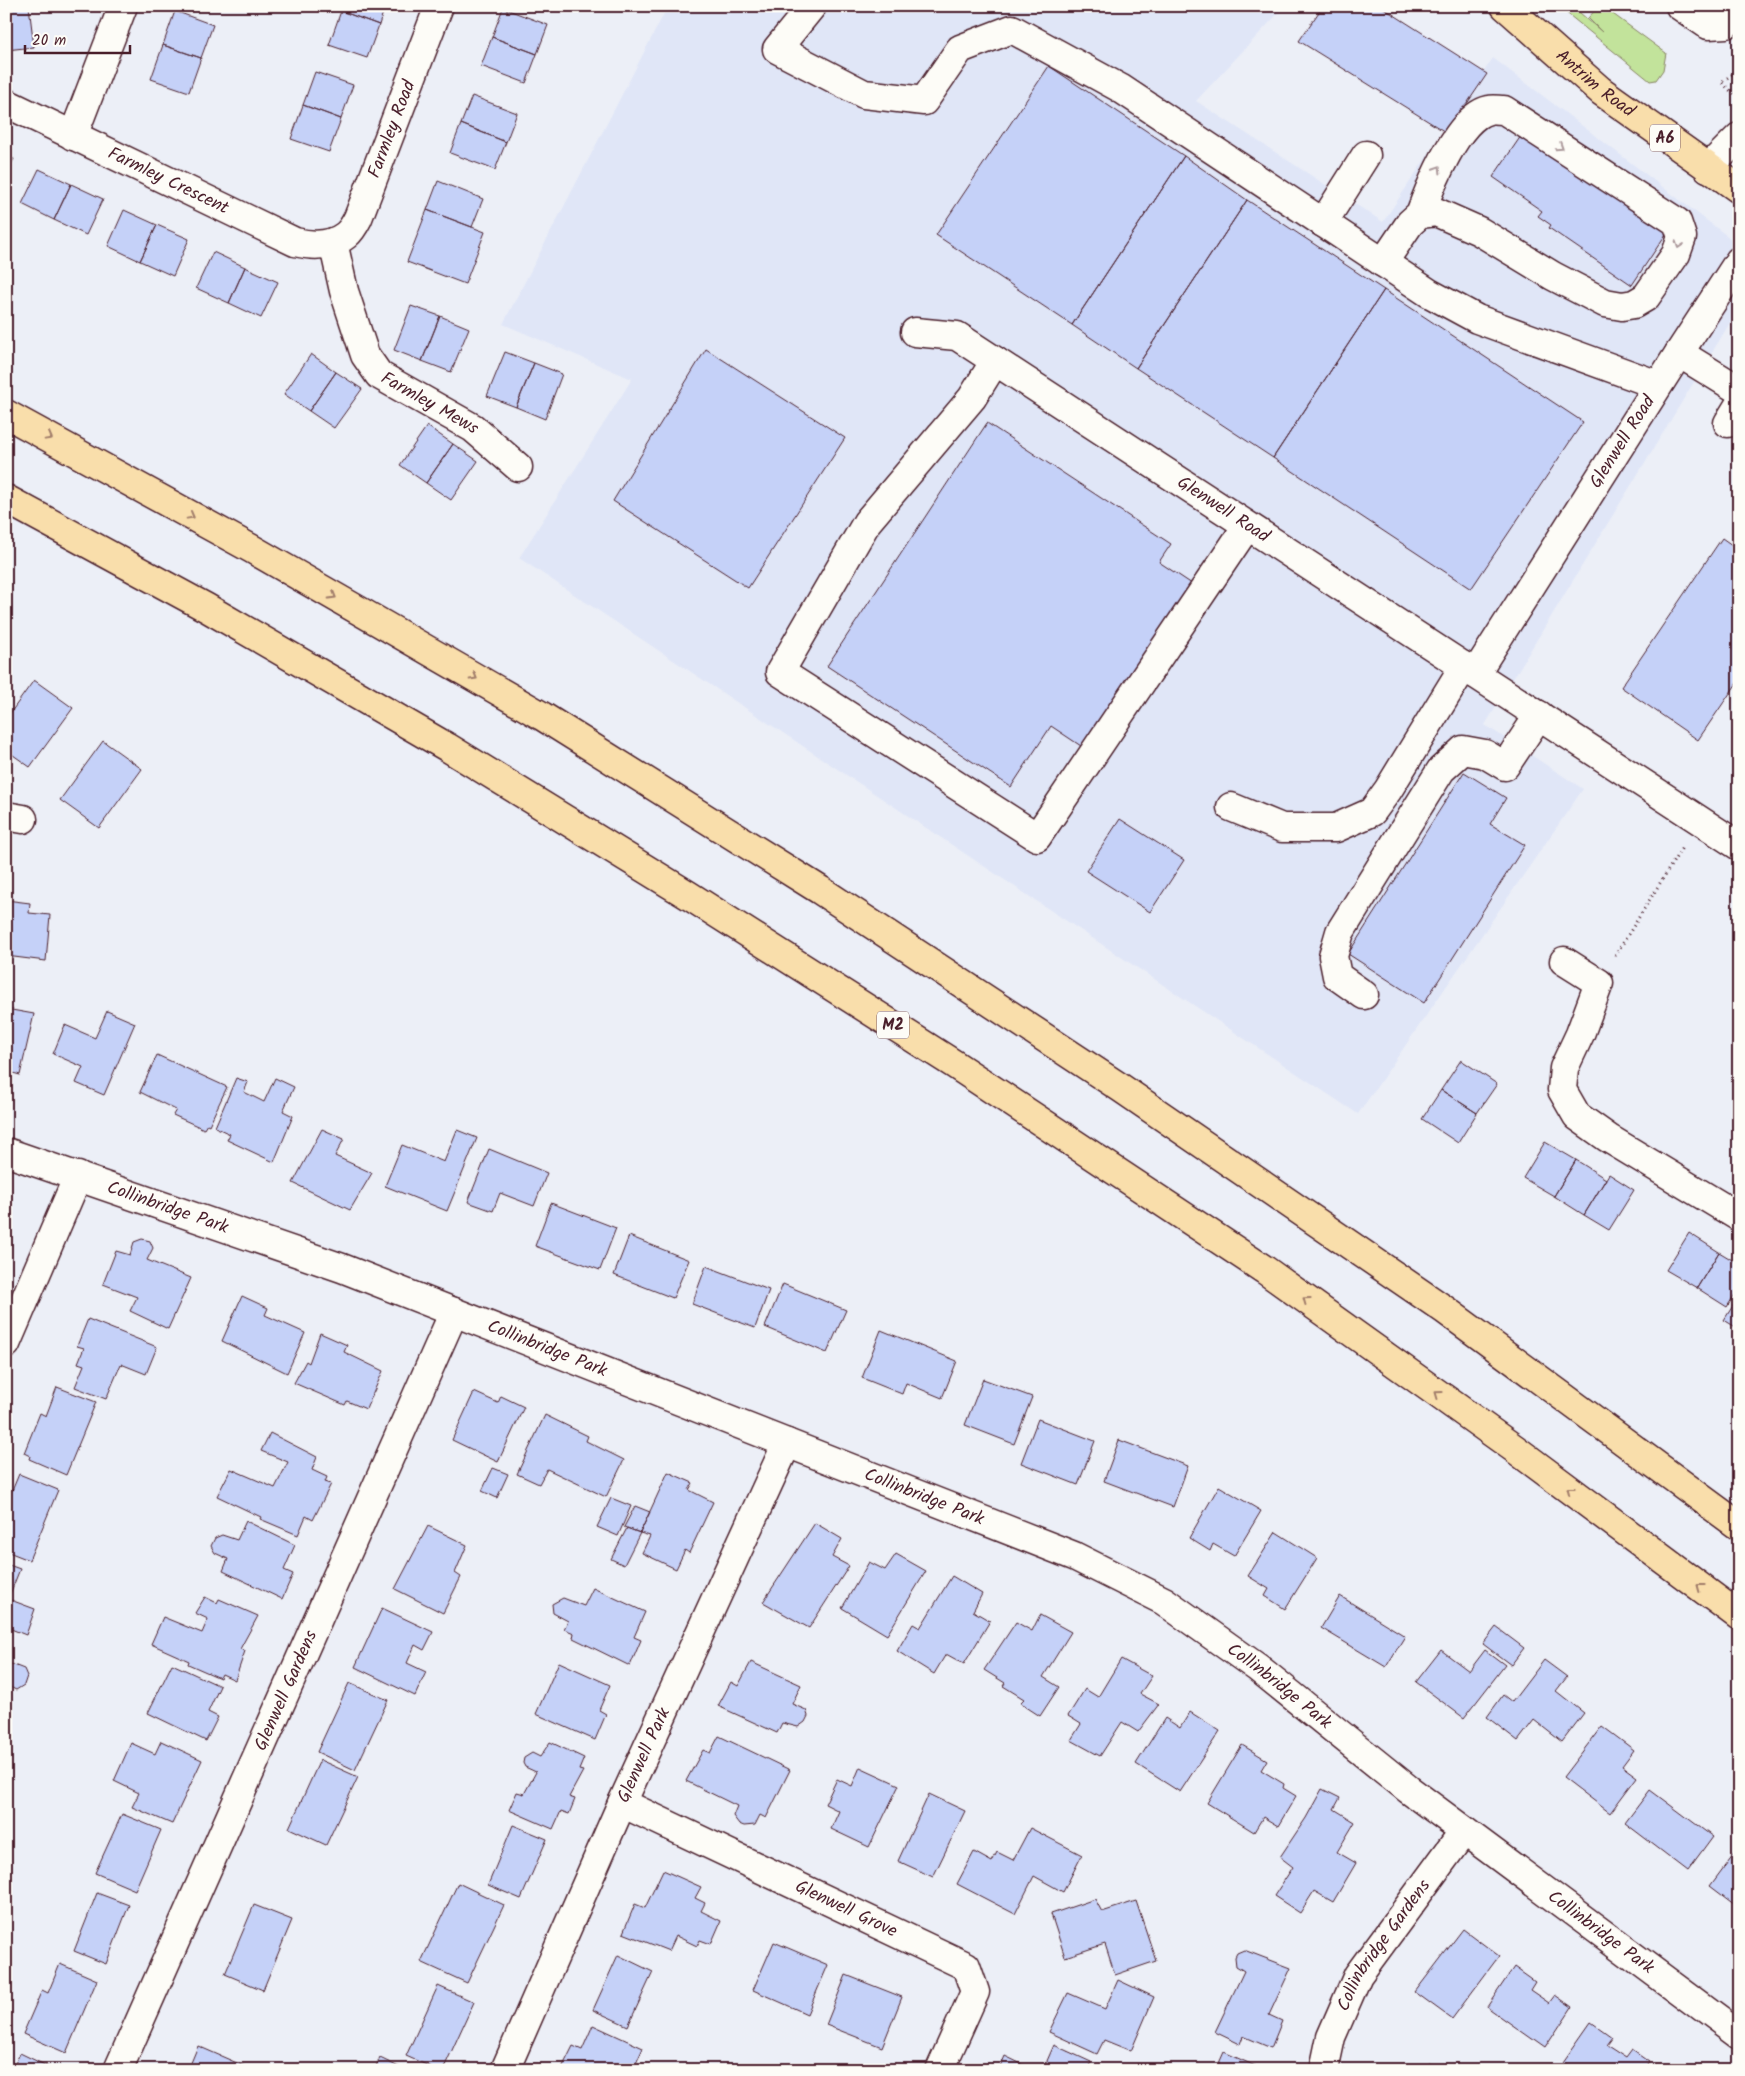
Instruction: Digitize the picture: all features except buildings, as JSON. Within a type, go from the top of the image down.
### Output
[{"type":"main road","name":"Antrim Road","points":[[1505,6],[1601,91],[1739,189]]},
{"type":"main road","points":[[6,414],[252,549],[533,712],[820,890],[1121,1088],[1437,1305],[1739,1526]]},
{"type":"main road","name":"M2","points":[[6,498],[207,608],[447,747],[688,895],[954,1064],[1265,1270],[1516,1449],[1739,1616]]},
{"type":"street","points":[[73,136],[123,6]]},
{"type":"street","name":"Farmley Road","points":[[333,242],[347,235],[358,218],[439,6]]},
{"type":"street","points":[[812,6],[777,49],[864,94],[924,101],[960,49],[1012,29],[1120,88],[1429,293],[1477,319],[1658,386]]},
{"type":"street","points":[[1680,6],[1708,25],[1726,24],[1739,6]]},
{"type":"street","name":"Farmley Crescent","points":[[6,103],[294,242],[313,246],[333,242]]},
{"type":"street","points":[[1384,263],[1410,223],[1420,214],[1433,178],[1465,125],[1474,117],[1488,110],[1504,110],[1676,222],[1682,237],[1676,254],[1646,297],[1634,304],[1622,306],[1605,303],[1553,276],[1479,232],[1436,212],[1420,214]]},
{"type":"street","points":[[1708,168],[1739,137]]},
{"type":"street","points":[[1323,223],[1366,155]]},
{"type":"street","name":"Farmley Mews","points":[[333,242],[344,291],[365,355],[379,375],[473,428],[518,467]]},
{"type":"street","name":"Glenwell Road","points":[[1469,670],[1739,261]]},
{"type":"street","name":"Glenwell Road","points":[[915,332],[957,336],[1739,846]]},
{"type":"street","points":[[1678,353],[1739,390]]},
{"type":"street","points":[[995,361],[972,398],[868,522],[780,672],[1037,837],[1247,526]]},
{"type":"street","points":[[1231,807],[1282,828],[1336,828],[1372,812],[1469,670]]},
{"type":"street","points":[[1364,995],[1337,976],[1333,956],[1340,932],[1441,770],[1463,750],[1485,754],[1506,766],[1539,715]]},
{"type":"street","points":[[1564,961],[1599,983],[1580,1034],[1564,1068],[1562,1090],[1578,1116],[1608,1138],[1734,1205]]},
{"type":"street","name":"Collinbridge Park","points":[[6,1152],[342,1268],[1074,1556],[1164,1601],[1258,1668],[1408,1789],[1739,2036]]},
{"type":"street","points":[[6,1344],[78,1176]]},
{"type":"street","name":"Glenwell Gardens","points":[[118,2070],[454,1312]]},
{"type":"street","name":"Glenwell Park","points":[[505,2070],[622,1803],[728,1568],[787,1443]]},
{"type":"street","name":"Glenwell Grove","points":[[622,1803],[966,1966],[975,1992],[940,2070]]},
{"type":"street","name":"Collinbridge Gardens","points":[[1324,2070],[1330,2038],[1358,1975],[1464,1831]]},
{"type":"path","points":[[1734,94],[1721,82],[1739,70]]},
{"type":"path","points":[[1599,983],[1698,820]]},
{"type":"shaded area","points":[[668,6],[1285,6],[1196,101],[1383,222],[1493,58],[1739,245],[1739,308],[1485,725],[1583,789],[1358,1114],[519,558],[632,379],[503,324]]},
{"type":"green space","points":[[1558,6],[1572,6],[1602,32],[1588,18],[1599,6],[1602,6],[1666,53],[1663,70],[1656,80],[1650,81]]}]
